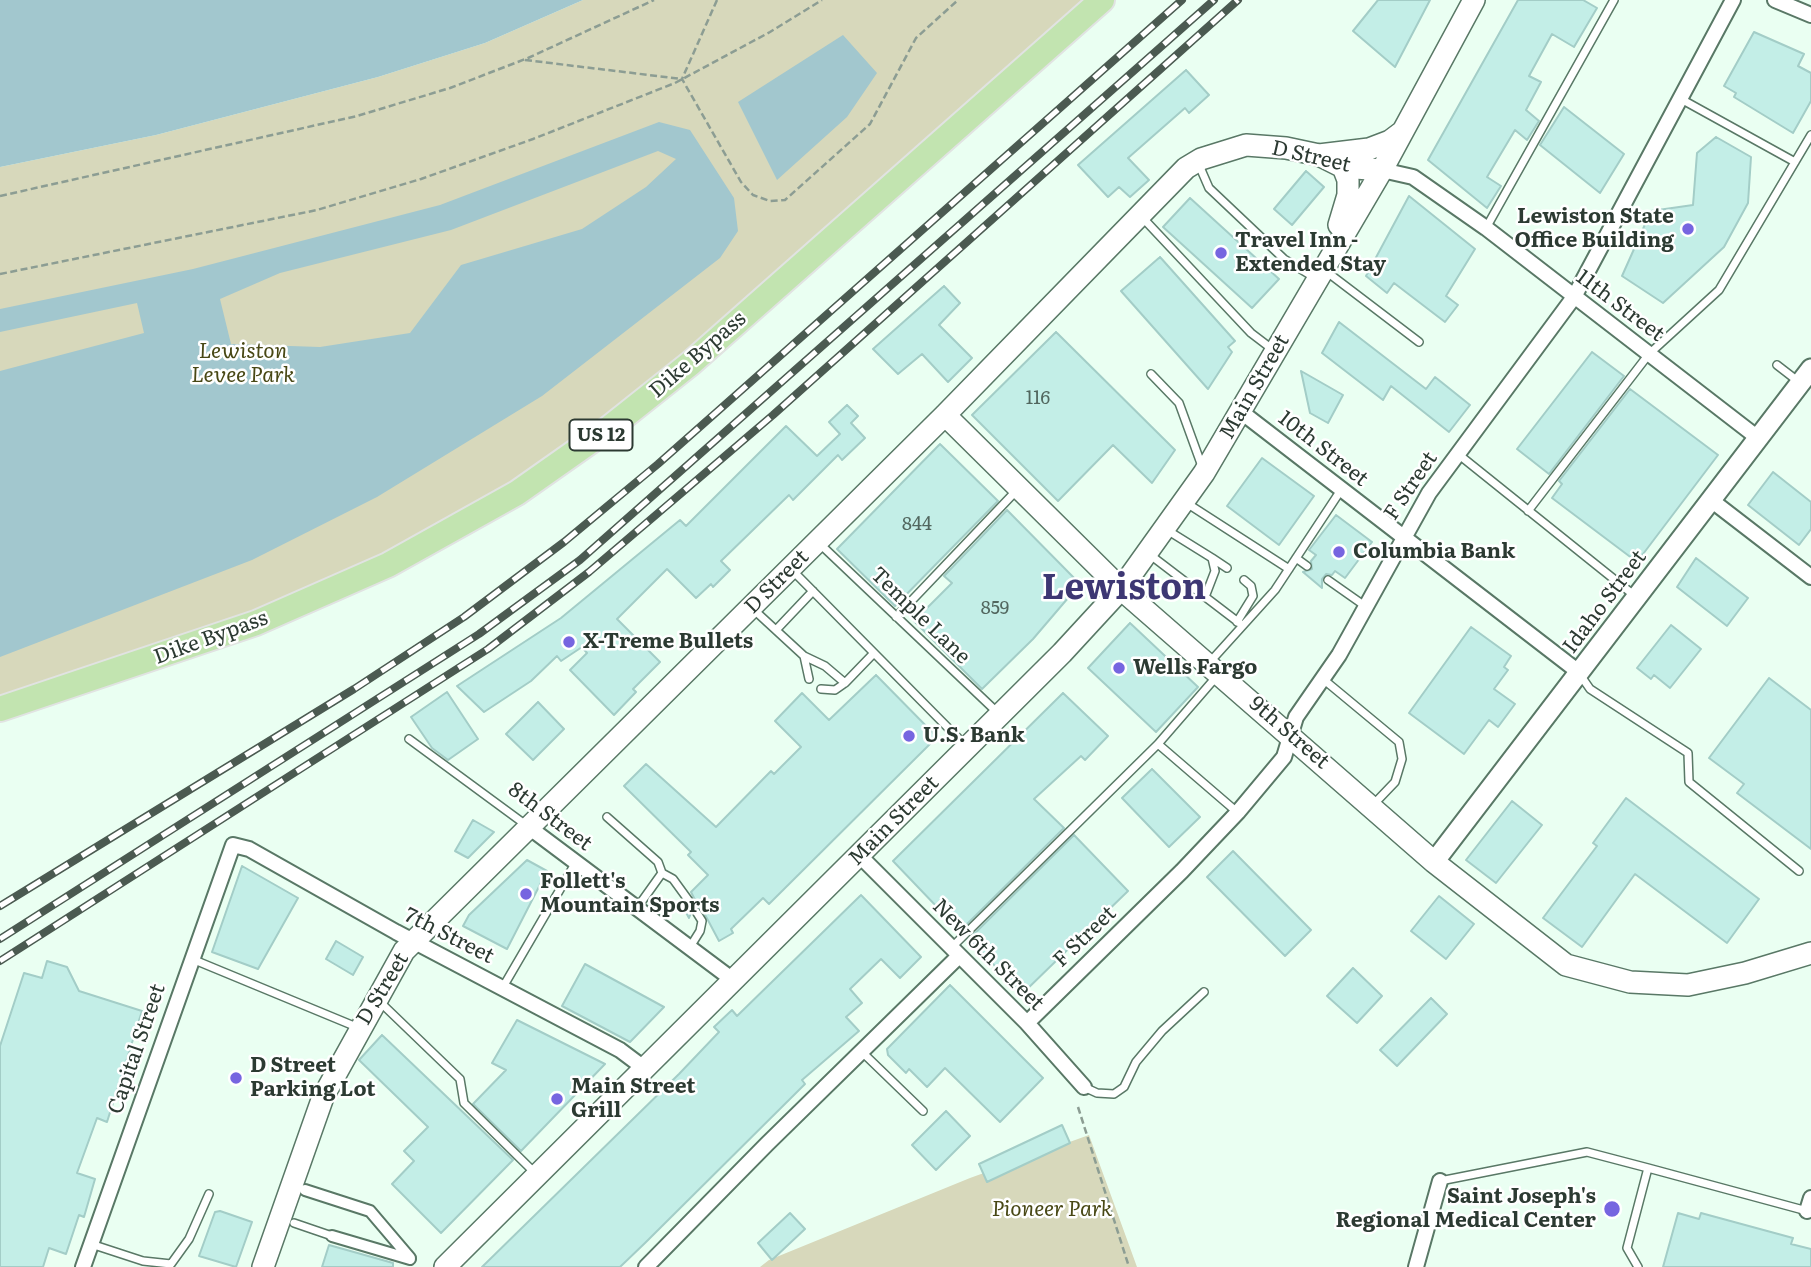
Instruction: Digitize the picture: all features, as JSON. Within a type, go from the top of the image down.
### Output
[{"type":"highway","name":"Dike Bypass","points":[[0,709],[256,623],[388,565],[517,493],[608,429],[691,363],[1102,0]]},
{"type":"main road","name":"Main Street","points":[[445,1267],[860,856],[1121,589],[1204,473],[1382,170],[1474,0]]},
{"type":"main road","points":[[1319,155],[1369,149],[1402,132]]},
{"type":"main road","name":"D Street","points":[[263,1267],[323,1097],[402,954],[945,415],[1185,168],[1197,161],[1246,145],[1319,155],[1343,167],[1382,170]]},
{"type":"main road","points":[[1321,274],[1348,195],[1348,180],[1343,167]]},
{"type":"main road","name":"9th Street","points":[[945,415],[1121,589],[1291,734],[1434,862],[1566,965],[1630,982],[1688,985],[1745,973],[1811,953]]},
{"type":"street","name":"F Street","points":[[1027,1023],[1238,812],[1284,757],[1296,717],[1339,655],[1429,493],[1574,297],[1733,0]]},
{"type":"street","points":[[1775,0],[1811,15]]},
{"type":"street","name":"11th Street","points":[[1382,170],[1413,177],[1486,228],[1758,438]]},
{"type":"street","name":"Idaho Street","points":[[1434,862],[1806,376]]},
{"type":"street","name":"10th Street","points":[[1240,411],[1580,673]]},
{"type":"street","points":[[1711,500],[1811,577]]},
{"type":"street","name":"8th Street","points":[[530,828],[733,980]]},
{"type":"street","name":"7th Street","points":[[233,845],[248,849],[413,941],[620,1050],[643,1068]]},
{"type":"street","name":"Capital Street","points":[[83,1267],[233,845]]},
{"type":"street","name":"New 6th Street","points":[[860,856],[1027,1023],[1084,1087]]},
{"type":"street","points":[[646,1267],[862,1052],[955,952]]},
{"type":"street","points":[[1416,1267],[1440,1181]]},
{"type":"street","points":[[305,1190],[370,1211],[413,1261],[332,1236]]},
{"type":"lane","points":[[1486,228],[1614,0]]},
{"type":"lane","points":[[1680,99],[1795,162]]},
{"type":"lane","points":[[1528,510],[1649,354],[1719,290],[1811,135]]},
{"type":"lane","points":[[1197,161],[1209,188],[1284,259],[1321,274],[1419,342]]},
{"type":"lane","points":[[1140,215],[1251,333],[1275,352]]},
{"type":"lane","points":[[1777,365],[1806,376]]},
{"type":"lane","points":[[1151,374],[1179,403],[1204,473]]},
{"type":"lane","points":[[1458,454],[1637,598]]},
{"type":"lane","points":[[896,617],[1019,488]]},
{"type":"lane","points":[[1240,624],[1275,590],[1341,490]]},
{"type":"lane","points":[[1185,501],[1289,569]]},
{"type":"lane","points":[[1166,529],[1227,568]]},
{"type":"lane","name":"Temple Lane","points":[[817,542],[999,715]]},
{"type":"lane","points":[[1149,553],[1240,624]]},
{"type":"lane","points":[[1205,597],[1214,571],[1212,558]]},
{"type":"lane","points":[[1296,558],[1307,566]]},
{"type":"lane","points":[[790,569],[967,747]]},
{"type":"lane","points":[[955,952],[1158,744],[1214,668],[1240,624],[1253,596],[1251,586],[1244,580]]},
{"type":"lane","points":[[1328,580],[1365,606]]},
{"type":"lane","points":[[776,630],[813,591]]},
{"type":"lane","points":[[751,608],[804,656],[825,666],[845,683]]},
{"type":"lane","points":[[821,689],[835,690],[874,653]]},
{"type":"lane","points":[[804,656],[809,679]]},
{"type":"lane","points":[[1580,673],[1590,689],[1688,753],[1689,782],[1799,871]]},
{"type":"lane","points":[[1322,678],[1399,741],[1402,759],[1395,782],[1372,806]]},
{"type":"lane","name":"8th Street","points":[[409,739],[530,828]]},
{"type":"lane","points":[[1158,744],[1238,812]]},
{"type":"lane","points":[[607,817],[658,862],[662,873],[673,879],[689,901]]},
{"type":"lane","points":[[503,987],[576,862]]},
{"type":"lane","points":[[637,908],[662,873]]},
{"type":"lane","points":[[690,948],[701,931],[702,920],[698,913]]},
{"type":"lane","points":[[191,959],[360,1028]]},
{"type":"lane","points":[[1084,1087],[1097,1093],[1114,1094],[1124,1087],[1136,1062],[1162,1031],[1205,992]]},
{"type":"lane","points":[[377,999],[460,1079],[464,1103],[537,1175]]},
{"type":"lane","points":[[862,1052],[923,1111]]},
{"type":"lane","points":[[1440,1181],[1587,1152],[1809,1205]]},
{"type":"lane","points":[[1638,1267],[1627,1248],[1648,1168]]},
{"type":"lane","points":[[91,1244],[143,1264],[172,1265],[189,1239],[209,1194]]},
{"type":"lane","points":[[294,1223],[332,1236]]},
{"type":"path","points":[[0,195],[356,116],[450,88],[523,60],[654,0]]},
{"type":"path","points":[[682,79],[717,0]]},
{"type":"path","points":[[0,274],[317,210],[421,178],[533,139],[682,79],[770,32],[822,0]]},
{"type":"path","points":[[682,79],[741,182],[753,195],[770,201],[785,200],[870,124],[916,38],[958,0]]},
{"type":"path","points":[[523,60],[682,79]]},
{"type":"path","points":[[1078,1107],[1129,1267]]},
{"type":"green space","name":"Lewiston Levee Park","points":[[583,0],[1102,0],[691,363],[388,565],[0,698],[0,167],[156,135],[378,77],[485,43]]},
{"type":"green space","name":"Pioneer Park","points":[[1089,1135],[1137,1267],[760,1267],[769,1260],[970,1178]]},
{"type":"water","points":[[0,0],[583,0],[485,43],[378,77],[156,135],[0,167]]},
{"type":"water","points":[[843,35],[877,73],[847,117],[777,180],[738,102]]},
{"type":"water","points":[[659,122],[690,130],[734,198],[738,231],[720,258],[542,396],[377,497],[252,560],[0,657],[0,371],[144,333],[137,303],[0,332],[0,309],[193,269],[440,205]],"holes":[[[658,151],[676,159],[646,187],[582,229],[461,265],[410,333],[320,347],[231,344],[220,299],[280,273],[451,230]]]},
{"type":"building","points":[[1378,0],[1430,0],[1395,67],[1353,31]]},
{"type":"building","points":[[1518,0],[1583,0],[1597,8],[1574,47],[1552,34],[1529,76],[1541,82],[1526,110],[1539,121],[1527,140],[1515,130],[1487,177],[1501,186],[1487,208],[1428,160]]},
{"type":"building","points":[[1754,32],[1804,54],[1798,66],[1811,73],[1811,101],[1793,133],[1734,97],[1736,93],[1724,86]]},
{"type":"building","points":[[1186,70],[1209,95],[1189,113],[1185,108],[1128,158],[1149,180],[1130,197],[1119,187],[1108,197],[1078,165]]},
{"type":"building","points":[[1564,107],[1624,154],[1600,193],[1540,145]]},
{"type":"building","name":"Lewiston State Office Building","points":[[1716,137],[1751,157],[1748,203],[1724,247],[1663,303],[1622,276],[1651,211],[1693,205],[1697,153]]},
{"type":"building","points":[[1306,171],[1324,187],[1292,225],[1274,209]]},
{"type":"building","points":[[1409,196],[1475,249],[1446,296],[1458,305],[1445,322],[1394,283],[1387,293],[1366,276]]},
{"type":"building","name":"Travel Inn - Extended Stay","points":[[1190,198],[1279,279],[1252,308],[1163,227]]},
{"type":"building","points":[[1160,257],[1235,341],[1228,347],[1232,352],[1208,389],[1121,291]]},
{"type":"building","points":[[944,286],[960,303],[939,325],[972,358],[948,382],[922,354],[898,374],[873,349]]},
{"type":"building","points":[[1339,322],[1426,389],[1435,377],[1470,405],[1449,432],[1391,386],[1383,400],[1322,353]]},
{"type":"building","points":[[1056,332],[1175,450],[1152,483],[1113,445],[1058,501],[972,415]]},
{"type":"building","points":[[1592,352],[1624,376],[1549,474],[1517,449]]},
{"type":"building","points":[[1301,371],[1343,395],[1328,423],[1310,413]]},
{"type":"building","points":[[1630,389],[1718,455],[1637,562],[1552,498],[1562,484],[1559,481]]},
{"type":"building","points":[[847,405],[858,416],[851,423],[865,438],[842,460],[838,455],[793,500],[789,495],[721,561],[730,570],[713,587],[711,584],[696,598],[667,569],[617,619],[660,662],[633,689],[636,692],[614,715],[570,670],[587,653],[582,647],[561,661],[557,656],[531,681],[484,712],[457,686],[561,618],[680,520],[686,526],[786,426],[817,456],[840,434],[829,422]]},
{"type":"building","points":[[940,444],[998,501],[895,606],[837,549]]},
{"type":"building","points":[[1262,458],[1314,496],[1279,545],[1227,506]]},
{"type":"building","points":[[1773,472],[1811,502],[1811,529],[1799,545],[1748,505]]},
{"type":"building","points":[[1007,510],[1080,584],[1033,639],[982,689],[914,621],[952,583],[944,576]]},
{"type":"building","name":"Columbia Bank","points":[[1336,515],[1372,542],[1345,578],[1335,571],[1332,575],[1326,574],[1322,579],[1322,588],[1303,572],[1312,569],[1311,561],[1316,555],[1309,550]]},
{"type":"building","points":[[1696,558],[1748,598],[1727,626],[1677,587]]},
{"type":"building","points":[[1130,623],[1198,687],[1156,732],[1088,668]]},
{"type":"building","points":[[1671,625],[1701,649],[1670,688],[1654,675],[1651,679],[1637,668]]},
{"type":"building","points":[[1471,627],[1511,656],[1504,667],[1508,670],[1494,689],[1515,704],[1498,727],[1489,720],[1464,754],[1409,713]]},
{"type":"building","points":[[876,675],[937,737],[769,904],[763,898],[731,929],[733,933],[719,941],[702,909],[693,908],[689,918],[682,905],[693,905],[695,900],[691,892],[708,875],[688,855],[691,852],[624,786],[646,764],[716,827],[771,771],[774,774],[801,747],[775,721],[802,693],[829,720]]},
{"type":"building","points":[[1769,678],[1811,710],[1811,849],[1737,793],[1744,784],[1709,758]]},
{"type":"building","points":[[447,692],[478,739],[448,760],[432,748],[411,717]]},
{"type":"building","points":[[1063,693],[1108,736],[1085,760],[1081,756],[1034,799],[1064,828],[960,931],[893,861]]},
{"type":"building","points":[[538,702],[564,729],[533,760],[506,734]]},
{"type":"building","points":[[1152,769],[1200,817],[1169,847],[1122,798]]},
{"type":"building","points":[[1626,798],[1759,899],[1727,943],[1635,874],[1582,947],[1543,918],[1597,846],[1593,843]]},
{"type":"building","points":[[1512,801],[1542,825],[1496,883],[1466,860]]},
{"type":"building","points":[[473,820],[494,832],[468,858],[455,851]]},
{"type":"building","points":[[1074,835],[1128,891],[1022,994],[969,939]]},
{"type":"building","points":[[1233,851],[1311,930],[1285,956],[1207,877]]},
{"type":"building","points":[[527,860],[547,871],[507,949],[463,926],[469,915]]},
{"type":"building","points":[[242,866],[298,898],[258,969],[212,952]]},
{"type":"building","points":[[861,895],[921,957],[900,978],[881,959],[850,989],[862,1003],[846,1017],[859,1031],[802,1080],[805,1084],[645,1243],[620,1267],[482,1267],[679,1074],[719,1032],[714,1027],[732,1010],[737,1016]]},
{"type":"building","points":[[1439,896],[1474,924],[1446,959],[1411,931]]},
{"type":"building","points":[[336,941],[363,957],[353,975],[326,959]]},
{"type":"building","points":[[47,961],[67,967],[79,991],[142,1011],[107,1122],[97,1118],[77,1173],[95,1179],[84,1217],[79,1215],[66,1254],[49,1248],[43,1267],[0,1267],[0,1046],[24,973],[42,978]]},
{"type":"building","points":[[585,964],[664,1007],[630,1042],[562,1006]]},
{"type":"building","points":[[1353,968],[1382,996],[1357,1023],[1327,996]]},
{"type":"building","points":[[950,985],[1043,1078],[1000,1122],[945,1068],[927,1087],[909,1069],[906,1073],[888,1055],[887,1049]]},
{"type":"building","points":[[1431,998],[1447,1014],[1397,1066],[1380,1050]]},
{"type":"building","points":[[517,1020],[605,1064],[521,1151],[473,1104],[506,1070],[492,1063]]},
{"type":"building","points":[[382,1035],[513,1160],[441,1233],[392,1184],[414,1161],[404,1151],[428,1127],[359,1060]]},
{"type":"building","points":[[946,1111],[970,1136],[936,1170],[912,1145]]},
{"type":"building","points":[[1062,1125],[1070,1143],[987,1182],[979,1164]]},
{"type":"building","points":[[220,1211],[252,1222],[236,1267],[199,1256],[215,1212]]},
{"type":"building","points":[[790,1213],[805,1229],[772,1260],[758,1243]]},
{"type":"building","points":[[1678,1213],[1699,1219],[1701,1213],[1793,1238],[1791,1244],[1811,1249],[1811,1267],[1663,1267]]},
{"type":"building","points":[[329,1245],[393,1263],[393,1267],[322,1267]]},
{"type":"railway","points":[[0,906],[354,689],[464,617],[564,542],[658,464],[1182,0]]},
{"type":"railway","points":[[0,939],[479,634],[580,560],[1214,0]]},
{"type":"railway","points":[[0,961],[488,649],[589,572],[773,415],[1238,0]]},
{"type":"place","name":"Lewiston State Office Building","points":[[1688,229]]},
{"type":"place","name":"Travel Inn - Extended Stay","points":[[1221,253]]},
{"type":"place","name":"Columbia Bank","points":[[1339,552]]},
{"type":"place","name":"X-Treme Bullets","points":[[569,642]]},
{"type":"place","name":"Wells Fargo","points":[[1119,668]]},
{"type":"place","name":"U.S. Bank","points":[[909,736]]},
{"type":"place","name":"Follett's Mountain Sports","points":[[526,894]]},
{"type":"place","name":"D Street Parking Lot","points":[[236,1078]]},
{"type":"place","name":"Main Street Grill","points":[[557,1099]]},
{"type":"place","name":"Saint Joseph's Regional Medical Center","points":[[1612,1209]]},
{"type":"district","name":"Lewiston","points":[[1124,589]]}]
